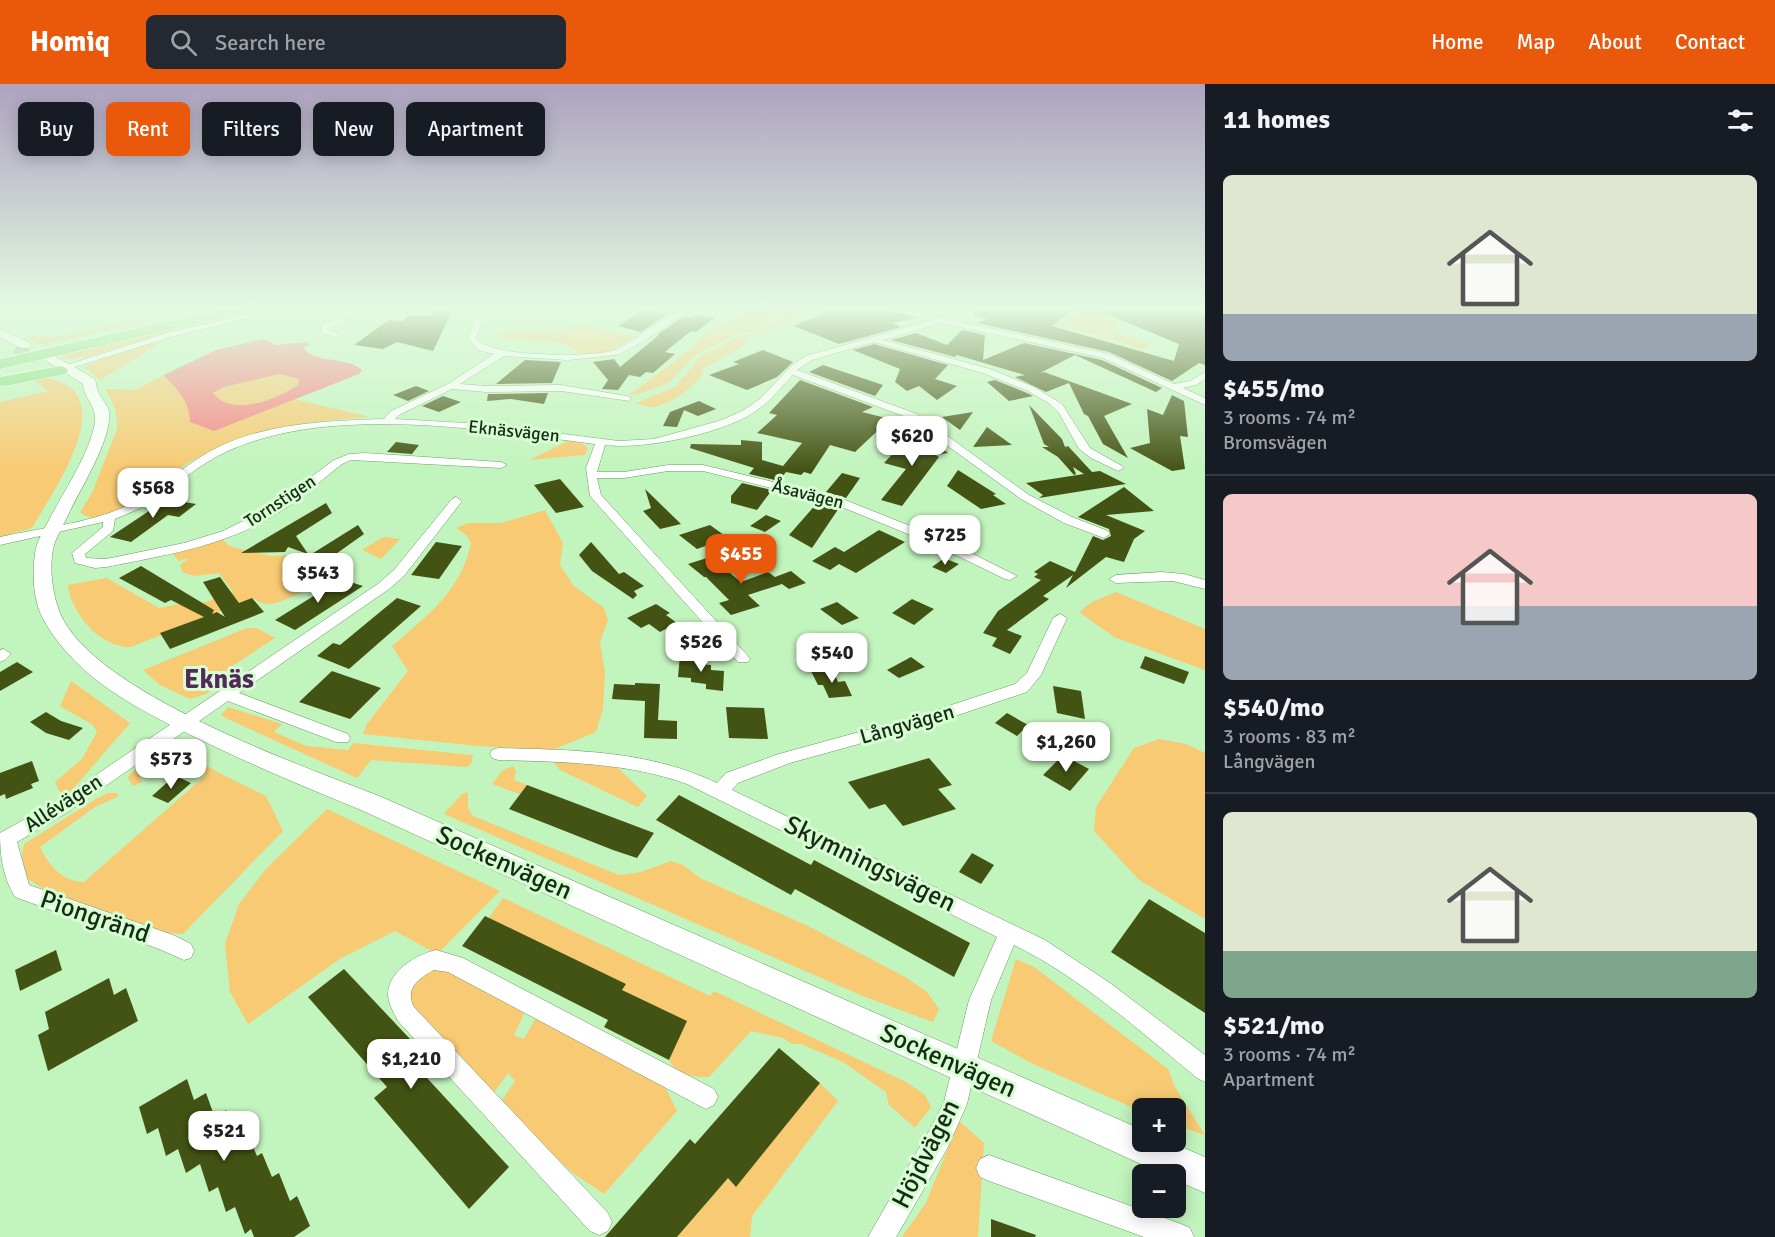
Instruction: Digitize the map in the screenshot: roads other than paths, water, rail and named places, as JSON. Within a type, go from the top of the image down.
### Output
[{"type":"highway","points":[[0,381],[65,372]]},
{"type":"street","points":[[52,364],[65,372],[83,364]]},
{"type":"street","points":[[387,422],[401,409],[451,386],[484,364]]},
{"type":"street","name":"Eknäsvägen","points":[[0,541],[109,517],[142,503],[206,458],[253,438],[315,424],[387,422],[484,427],[643,444],[726,422],[756,407],[801,364]]},
{"type":"street","points":[[965,364],[983,368],[1033,390],[1056,404],[1065,412],[1081,445],[1118,468]]},
{"type":"street","points":[[1124,364],[1205,402]]},
{"type":"street","points":[[792,371],[913,416],[1025,497],[1068,520],[1104,534]]},
{"type":"street","name":"Sockenvägen","points":[[65,372],[98,400],[102,420],[97,440],[52,530],[44,556],[44,588],[54,621],[68,642],[113,682],[136,698],[290,771],[370,803],[1205,1175]]},
{"type":"street","points":[[1174,387],[1193,383],[1205,375]]},
{"type":"street","points":[[451,386],[561,388],[627,399]]},
{"type":"street","points":[[602,441],[592,459],[591,484],[597,496],[743,658]]},
{"type":"street","name":"Tornstigen","points":[[109,517],[109,528],[78,553],[80,560],[95,564],[106,563],[179,546],[236,529],[276,508],[338,462],[349,457],[365,456],[501,465]]},
{"type":"street","name":"Åsavägen","points":[[592,475],[624,475],[668,468],[703,468],[836,500],[939,542],[1010,576]]},
{"type":"street","name":"Allévägen","points":[[3,841],[62,807],[384,586],[399,573],[456,501]]},
{"type":"street","points":[[1116,579],[1165,576],[1190,579],[1205,585]]},
{"type":"street","name":"Långvägen","points":[[720,791],[732,778],[785,758],[925,720],[1022,688],[1033,675],[1059,618]]},
{"type":"street","points":[[227,695],[342,738]]},
{"type":"street","name":"Skymningsvägen","points":[[498,754],[622,759],[671,770],[720,791],[1009,932],[1082,975],[1148,1023],[1205,1070]]},
{"type":"street","name":"Piongränd","points":[[3,841],[17,883],[22,891],[33,897],[166,942],[184,951]]},
{"type":"street","name":"Höjdvägen","points":[[881,1237],[939,1138],[955,1104],[980,999],[1009,932]]},
{"type":"street","points":[[599,1222],[406,1014],[398,995],[403,980],[426,963],[437,960],[455,965],[706,1096]]},
{"type":"street","points":[[989,1168],[1181,1237]]},
{"type":"district","name":"Eknäs","points":[[219,679]]}]
